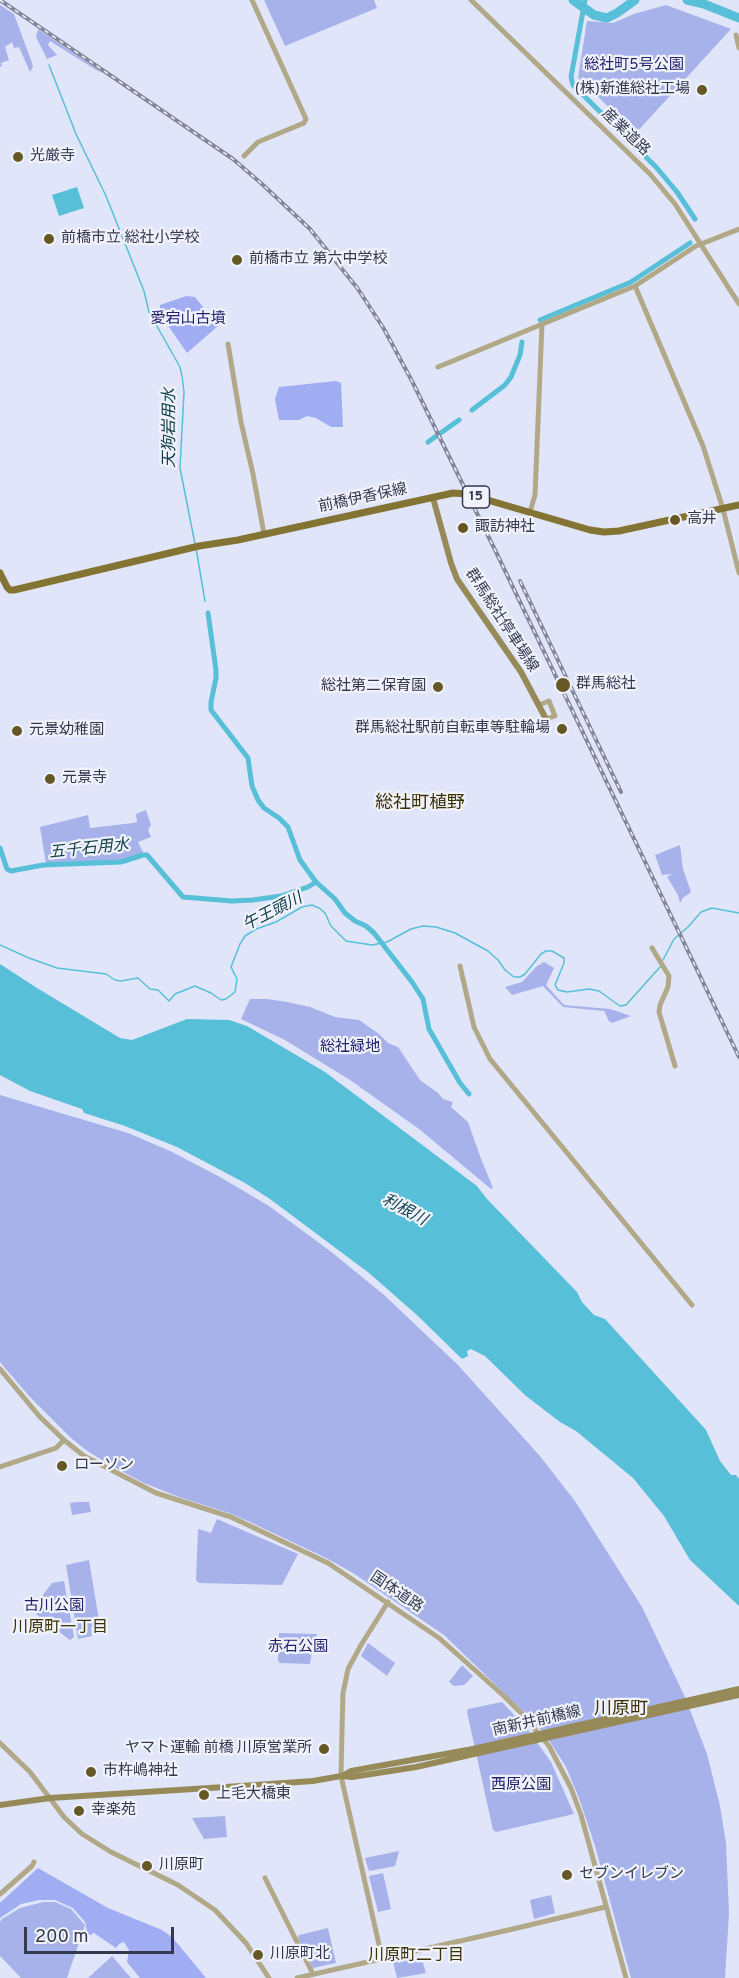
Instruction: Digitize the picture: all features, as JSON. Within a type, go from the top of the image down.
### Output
[{"type":"main road","name":"前橋伊香保線","points":[[0,573],[8,589],[14,590],[195,547],[460,493],[590,530],[611,532],[739,505]]},
{"type":"main road","name":"群馬総社停車場線","points":[[433,498],[451,563],[460,584],[521,672],[546,719]]},
{"type":"main road","name":"南新井前橋線","points":[[473,1752],[739,1689]]},
{"type":"main road","name":"南新井前橋線","points":[[0,1805],[50,1798],[265,1785],[341,1776],[351,1771],[473,1752],[739,1695]]},
{"type":"street","points":[[244,156],[255,143],[304,123],[306,119],[252,0]]},
{"type":"street","name":"産業道路","points":[[471,0],[650,174],[675,204],[739,304]]},
{"type":"street","points":[[736,35],[739,48]]},
{"type":"street","points":[[438,367],[635,286],[701,244],[739,230]]},
{"type":"street","points":[[635,286],[704,446],[723,508],[739,573]]},
{"type":"street","points":[[530,512],[535,495],[542,324]]},
{"type":"street","points":[[228,344],[264,534]]},
{"type":"street","points":[[539,705],[549,701],[555,716],[546,719]]},
{"type":"street","points":[[652,948],[669,976],[669,984],[658,1012],[675,1066]]},
{"type":"street","points":[[460,966],[474,1027],[490,1059],[692,1305]]},
{"type":"street","name":"国体道路","points":[[0,1369],[26,1401],[64,1440],[84,1456],[145,1488],[231,1517],[314,1555],[344,1572],[454,1650],[517,1709],[549,1746],[563,1770],[578,1806],[626,1978]]},
{"type":"street","points":[[0,1467],[56,1448],[64,1440]]},
{"type":"street","points":[[382,1958],[341,1776],[343,1693],[348,1669],[388,1602]]},
{"type":"street","points":[[0,1743],[30,1772],[74,1828],[90,1840],[128,1861],[178,1885],[215,1910],[246,1943],[268,1978]]},
{"type":"street","points":[[0,1894],[34,1862]]},
{"type":"street","points":[[265,1878],[313,1974]]},
{"type":"street","points":[[297,1978],[605,1907]]},
{"type":"green space","points":[[264,0],[374,0],[377,8],[285,46]]},
{"type":"green space","points":[[0,5],[14,14],[33,67],[30,72],[19,47],[14,48],[12,42],[5,47],[9,60],[1,63],[0,67]]},
{"type":"green space","name":"総社町5号公園","points":[[666,5],[731,29],[636,133],[578,78],[587,21],[613,23]]},
{"type":"green space","points":[[38,29],[103,73],[50,41],[48,45],[57,55],[47,59],[36,37]]},
{"type":"green space","name":"愛宕山古墳","points":[[186,296],[195,297],[218,326],[187,353],[160,314],[160,305]]},
{"type":"green space","points":[[336,381],[341,383],[343,427],[331,427],[316,418],[307,416],[299,420],[279,420],[275,399],[279,387]]},
{"type":"green space","points":[[146,810],[151,825],[148,830],[151,837],[138,842],[144,854],[121,861],[46,864],[40,827],[88,815],[90,828],[133,823],[137,822],[136,814]]},
{"type":"green space","points":[[680,845],[683,869],[691,892],[680,903],[667,877],[672,874],[662,875],[655,855]]},
{"type":"green space","points":[[544,962],[554,968],[546,985],[564,1005],[610,1009],[631,1016],[612,1023],[604,1011],[563,1007],[543,986],[512,995],[505,987],[522,982]]},
{"type":"green space","name":"総社緑地","points":[[250,999],[287,1002],[310,1007],[335,1017],[359,1020],[388,1043],[398,1047],[420,1080],[443,1099],[453,1102],[451,1107],[468,1122],[493,1188],[491,1189],[419,1129],[350,1080],[285,1040],[241,1019]]},
{"type":"green space","points":[[0,1095],[128,1133],[170,1151],[269,1206],[383,1294],[458,1365],[539,1455],[575,1501],[642,1607],[685,1697],[707,1754],[720,1806],[726,1843],[729,1913],[725,1978],[631,1978],[595,1846],[566,1767],[547,1737],[533,1721],[444,1635],[353,1573],[328,1559],[250,1522],[144,1483],[110,1465],[71,1438],[4,1367],[0,1362]]},
{"type":"green space","points":[[89,1502],[91,1512],[72,1515],[70,1503]]},
{"type":"green space","points":[[217,1519],[298,1554],[282,1585],[199,1583],[196,1580],[198,1529],[211,1533]]},
{"type":"green space","points":[[89,1560],[100,1626],[91,1627],[92,1636],[78,1639],[66,1565]]},
{"type":"green space","name":"古川公園","points":[[64,1581],[74,1637],[70,1640],[31,1610],[52,1583]]},
{"type":"green space","name":"赤石公園","points":[[279,1633],[317,1634],[310,1664],[280,1663],[278,1661]]},
{"type":"green space","points":[[368,1643],[395,1663],[387,1676],[361,1656]]},
{"type":"green space","points":[[462,1665],[473,1676],[464,1685],[454,1686],[449,1682]]},
{"type":"green space","name":"西原公園","points":[[502,1702],[529,1731],[551,1762],[574,1814],[496,1832],[493,1830],[467,1712],[468,1709]]},
{"type":"green space","points":[[225,1816],[227,1837],[204,1839],[192,1818]]},
{"type":"green space","points":[[399,1851],[395,1866],[369,1871],[365,1858]]},
{"type":"green space","points":[[38,1868],[108,1908],[162,1930],[172,1937],[206,1978],[140,1978],[127,1962],[129,1950],[124,1942],[116,1948],[94,1933],[88,1936],[85,1922],[73,1908],[55,1900],[39,1900],[21,1904],[0,1918],[0,1903]]},
{"type":"green space","points":[[383,1873],[391,1909],[378,1912],[369,1876]]},
{"type":"green space","points":[[551,1895],[555,1913],[534,1919],[530,1900]]},
{"type":"green space","points":[[43,1902],[55,1902],[71,1909],[85,1925],[67,1978],[21,1978],[0,1956],[0,1922],[2,1919],[20,1908]]},
{"type":"green space","points":[[328,1928],[336,1963],[313,1968],[298,1938],[299,1935]]},
{"type":"green space","points":[[112,1956],[131,1978],[88,1978]]},
{"type":"green space","points":[[421,1956],[426,1973],[397,1978],[393,1962]]},
{"type":"water","points":[[77,187],[84,208],[59,216],[52,195]]},
{"type":"water","name":"利根川","points":[[0,964],[120,1038],[132,1040],[187,1019],[229,1020],[247,1026],[325,1072],[477,1186],[577,1292],[582,1302],[594,1315],[605,1319],[706,1430],[720,1461],[731,1475],[736,1475],[739,1479],[739,1606],[690,1560],[664,1516],[633,1478],[576,1431],[560,1422],[526,1396],[485,1356],[471,1349],[467,1351],[468,1356],[462,1359],[369,1273],[270,1199],[177,1147],[125,1126],[84,1113],[82,1109],[30,1091],[0,1075]]},
{"type":"waterway","points":[[573,0],[594,15],[607,18],[635,0]]},
{"type":"waterway","points":[[585,0],[571,77],[573,85],[656,167],[677,192],[695,219]]},
{"type":"waterway","points":[[687,0],[739,18]]},
{"type":"waterway","name":"天狗岩用水","points":[[49,65],[76,134],[106,196],[144,291],[149,312],[180,367],[184,392],[180,468],[195,544]]},
{"type":"waterway","points":[[540,320],[631,282],[690,243]]},
{"type":"waterway","points":[[472,410],[505,385],[511,377],[520,355],[522,342]]},
{"type":"waterway","points":[[428,442],[459,420]]},
{"type":"waterway","name":"天狗岩用水","points":[[196,548],[205,601]]},
{"type":"waterway","points":[[208,613],[216,670],[211,710],[248,758],[252,786],[258,800],[264,808],[288,827],[300,860],[316,882],[335,899],[345,913],[374,933],[412,982],[423,999],[429,1029],[460,1083],[469,1094]]},
{"type":"waterway","name":"五千石用水","points":[[0,848],[7,869],[11,871],[43,865],[121,862],[147,855],[183,897],[232,901],[253,900],[281,896],[316,882]]},
{"type":"waterway","name":"午王頭川","points":[[0,945],[57,968],[106,974],[121,981],[138,978],[150,989],[158,990],[169,1001],[175,994],[195,986],[221,1000],[235,992],[237,979],[231,967],[245,936],[302,907],[312,905],[325,913],[331,926],[346,941],[372,945],[387,942],[411,929],[423,926],[436,927],[455,933],[488,951],[514,977],[525,974],[541,954],[552,951],[564,958],[555,985],[558,990],[599,991],[620,1006],[626,1005],[660,967]]},
{"type":"waterway","name":"午王頭川","points":[[663,960],[674,939],[701,912],[712,908],[739,913]]},
{"type":"railway","points":[[0,0],[233,159],[310,229],[358,289],[384,329],[412,381],[739,1057]]},
{"type":"railway","points":[[520,581],[621,792]]},
{"type":"place","name":"(株)新進総社工場","points":[[702,90]]},
{"type":"place","name":"光厳寺","points":[[18,157]]},
{"type":"place","name":"前橋市立 総社小学校","points":[[49,239]]},
{"type":"place","name":"前橋市立 第六中学校","points":[[237,260]]},
{"type":"place","name":"高井","points":[[675,520]]},
{"type":"place","name":"諏訪神社","points":[[463,528]]},
{"type":"place","name":"群馬総社","points":[[563,685]]},
{"type":"place","name":"総社第二保育園","points":[[438,687]]},
{"type":"place","name":"群馬総社駅前自転車等駐輪場","points":[[562,729]]},
{"type":"place","name":"元景幼稚園","points":[[17,731]]},
{"type":"place","name":"元景寺","points":[[50,779]]},
{"type":"place","name":"ローソン","points":[[62,1466]]},
{"type":"place","name":"ヤマト運輸 前橋 川原営業所","points":[[324,1749]]},
{"type":"place","name":"市杵嶋神社","points":[[91,1772]]},
{"type":"place","name":"上毛大橋東","points":[[204,1795]]},
{"type":"place","name":"幸楽苑","points":[[79,1811]]},
{"type":"place","name":"川原町","points":[[147,1866]]},
{"type":"place","name":"セブンイレブン","points":[[567,1875]]},
{"type":"place","name":"川原町北","points":[[258,1955]]},
{"type":"district","name":"総社町植野","points":[[420,804]]},
{"type":"district","name":"川原町一丁目","points":[[60,1629]]},
{"type":"district","name":"川原町","points":[[621,1710]]},
{"type":"district","name":"川原町二丁目","points":[[416,1957]]}]
